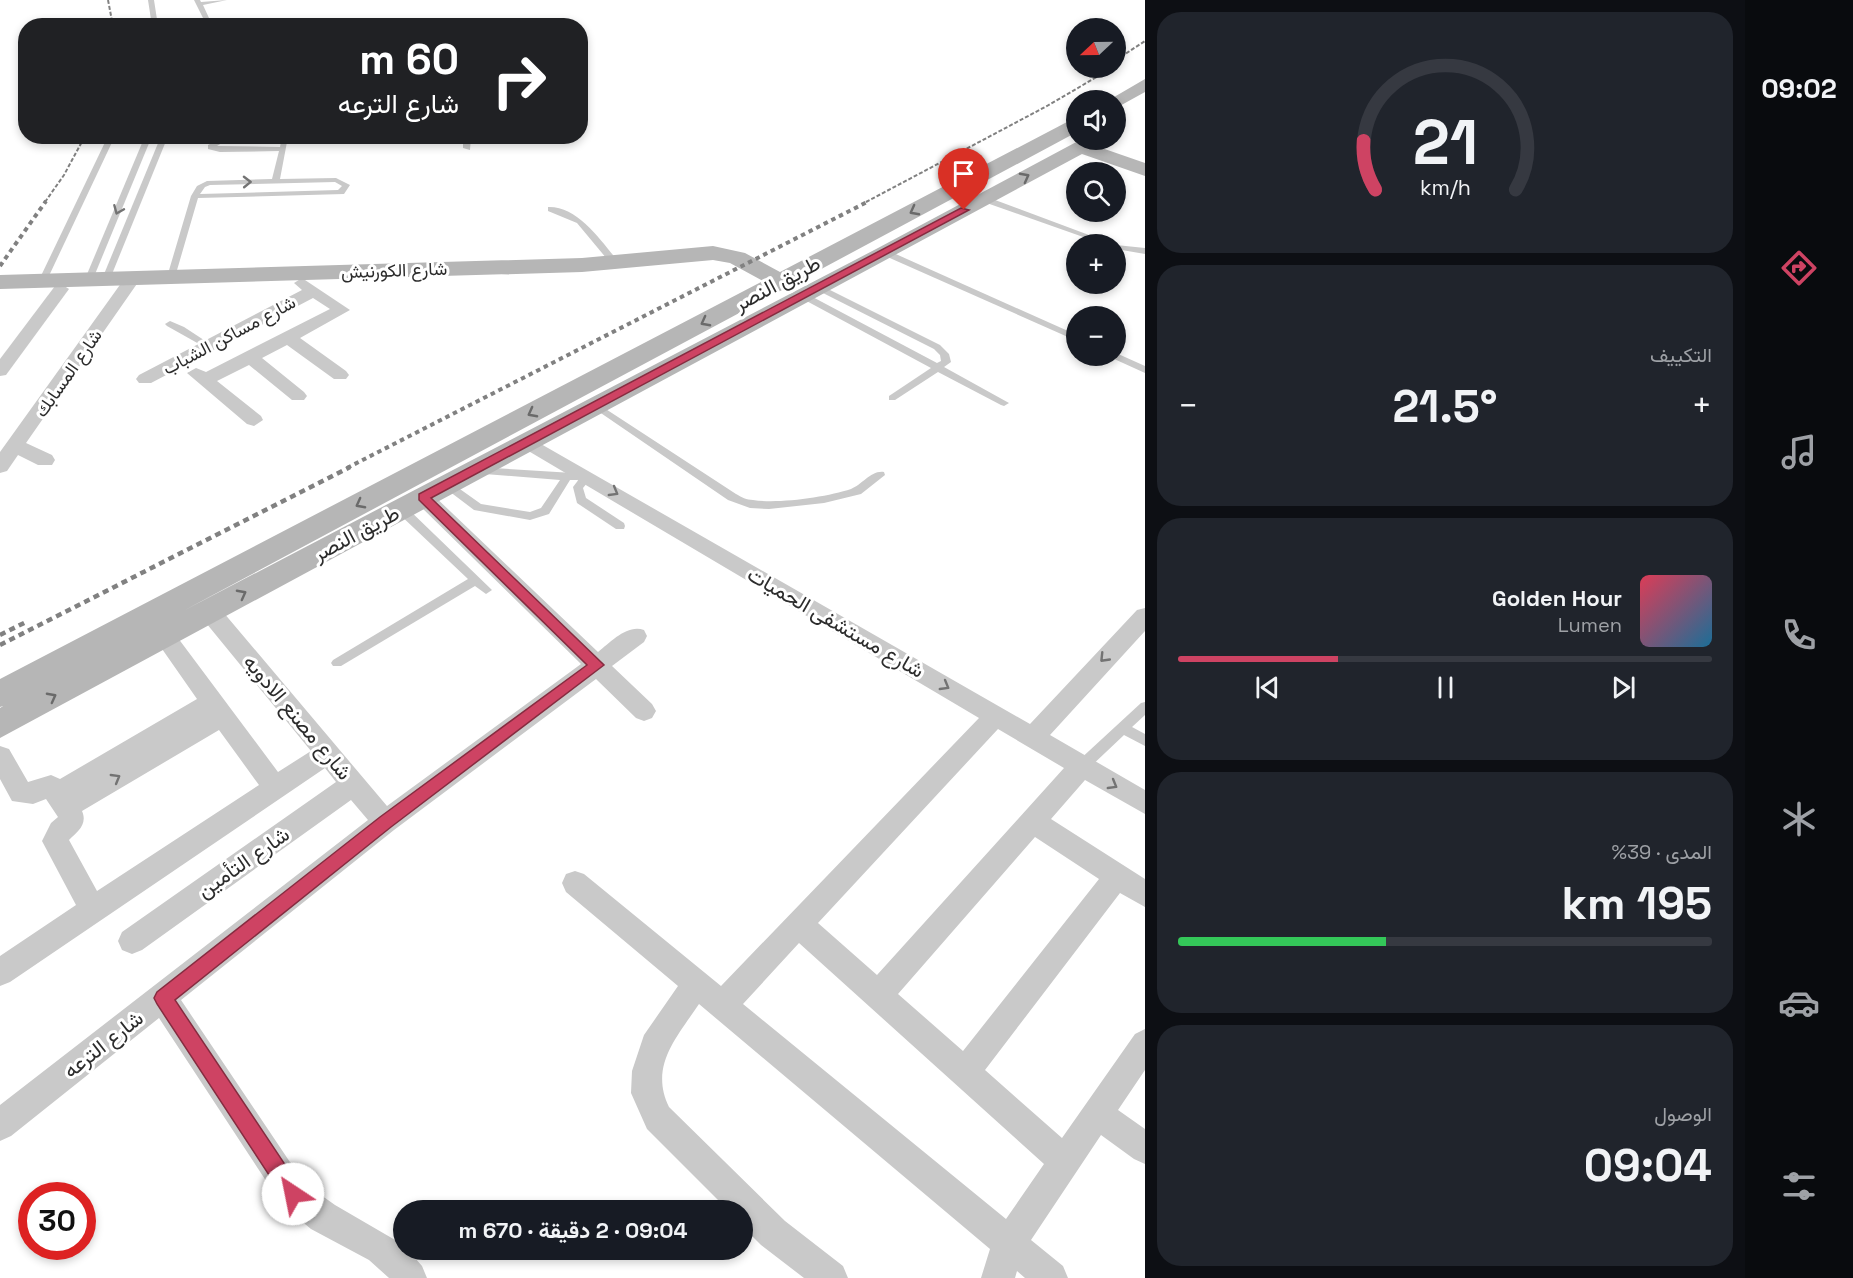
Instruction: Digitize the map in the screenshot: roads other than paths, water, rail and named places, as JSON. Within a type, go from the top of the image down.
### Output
[{"type":"main road","points":[[1126,96],[1145,84]]},
{"type":"main road","name":"طريق النصر","points":[[0,694],[781,281],[1066,145]]},
{"type":"main road","name":"طريق النصر","points":[[0,724],[595,405],[886,253],[984,199],[1066,148]]},
{"type":"main road","points":[[1107,150],[1145,170]]},
{"type":"main road","name":"شارع الكورنيش","points":[[0,282],[52,285],[130,283],[308,287],[616,269],[719,253],[737,258],[781,281]]},
{"type":"main road","name":"شارع الكورنيش","points":[[0,290],[98,279],[130,283],[171,277],[710,266],[737,274],[758,294]]},
{"type":"street","name":"شارع المسابك","points":[[0,466],[130,283]]},
{"type":"street","points":[[0,371],[52,285]]},
{"type":"street","points":[[205,380],[342,310],[308,287]]},
{"type":"street","name":"شارع مساكن الشباب","points":[[145,380],[308,287]]},
{"type":"street","points":[[289,338],[340,375]]},
{"type":"street","points":[[250,357],[298,396]]},
{"type":"street","points":[[180,361],[254,420]]},
{"type":"street","name":"شارع مستشفى الحميات","points":[[527,442],[580,477],[1145,803]]},
{"type":"street","points":[[16,446],[45,460]]},
{"type":"street","points":[[412,503],[597,665],[644,711]]},
{"type":"street","name":"شارع مصنع الادويه","points":[[210,612],[385,822]]},
{"type":"street","points":[[1033,737],[1145,616]]},
{"type":"street","points":[[164,636],[275,788]]},
{"type":"street","name":"شارع الترعه","points":[[0,1125],[385,822],[636,636]]},
{"type":"street","points":[[61,801],[218,709]]},
{"type":"street","points":[[722,1005],[996,716]]},
{"type":"street","points":[[0,972],[327,753]]},
{"type":"street","points":[[0,756],[21,793],[33,793],[51,786],[71,816],[71,822],[60,831],[55,841],[93,910]]},
{"type":"street","points":[[878,995],[1082,766]]},
{"type":"street","name":"شارع التأمين","points":[[132,941],[353,784]]},
{"type":"street","points":[[1034,822],[1145,894]]},
{"type":"street","points":[[965,1072],[1117,876]]},
{"type":"street","points":[[574,883],[1051,1278]]},
{"type":"street","points":[[798,924],[1065,1161]]},
{"type":"street","points":[[696,984],[654,1045],[647,1071],[646,1093],[658,1119],[772,1233],[831,1278]]},
{"type":"street","points":[[163,998],[293,1194],[324,1217],[378,1244],[398,1261],[410,1278]]},
{"type":"street","points":[[998,1278],[1009,1243],[1145,1044]]},
{"type":"street","points":[[1097,1113],[1145,1148]]},
{"type":"lane","points":[[151,0],[154,18]]},
{"type":"lane","points":[[203,18],[198,2],[224,0]]},
{"type":"lane","points":[[52,285],[109,144]]},
{"type":"lane","points":[[98,279],[106,238],[146,144]]},
{"type":"lane","points":[[98,279],[123,238],[162,144]]},
{"type":"lane","points":[[214,144],[212,147],[220,150],[283,149]]},
{"type":"lane","points":[[266,195],[284,144]]},
{"type":"lane","points":[[171,277],[195,196],[198,188],[209,183],[336,180],[346,185],[341,192],[334,194],[195,196]]},
{"type":"lane","points":[[288,194],[291,181]]},
{"type":"lane","points":[[126,192],[142,191]]},
{"type":"lane","points":[[984,199],[1082,234]]},
{"type":"lane","points":[[551,209],[580,221],[616,269]]},
{"type":"lane","points":[[106,238],[123,238]]},
{"type":"lane","points":[[1126,248],[1145,251]]},
{"type":"lane","points":[[886,253],[1066,333]]},
{"type":"lane","points":[[812,292],[937,368],[1004,403]]},
{"type":"lane","points":[[812,292],[937,347],[944,354],[945,362],[892,398]]},
{"type":"lane","points":[[170,324],[188,331],[193,339],[208,346]]},
{"type":"lane","points":[[1126,361],[1145,370]]},
{"type":"lane","points":[[595,405],[732,497],[750,504],[769,506],[842,496],[858,491],[880,475]]},
{"type":"lane","points":[[472,471],[580,477]]},
{"type":"lane","points":[[446,485],[478,507],[531,516],[545,511],[580,477]]},
{"type":"lane","points":[[580,477],[578,487],[581,500],[620,526]]},
{"type":"lane","points":[[412,503],[486,590]]},
{"type":"lane","points":[[337,663],[476,580]]},
{"type":"lane","points":[[1082,766],[1145,707]]},
{"type":"lane","points":[[1123,728],[1145,741]]},
{"type":"railway","points":[[108,0],[111,18]]},
{"type":"railway","points":[[1126,53],[1145,41]]},
{"type":"railway","points":[[866,202],[1047,106],[1095,78]]},
{"type":"railway","points":[[45,202],[64,175],[81,144]]},
{"type":"railway","points":[[0,266],[46,201]]},
{"type":"railway","points":[[347,468],[869,201]]},
{"type":"railway","points":[[0,645],[350,467]]},
{"type":"railway","points":[[0,635],[28,621]]}]
